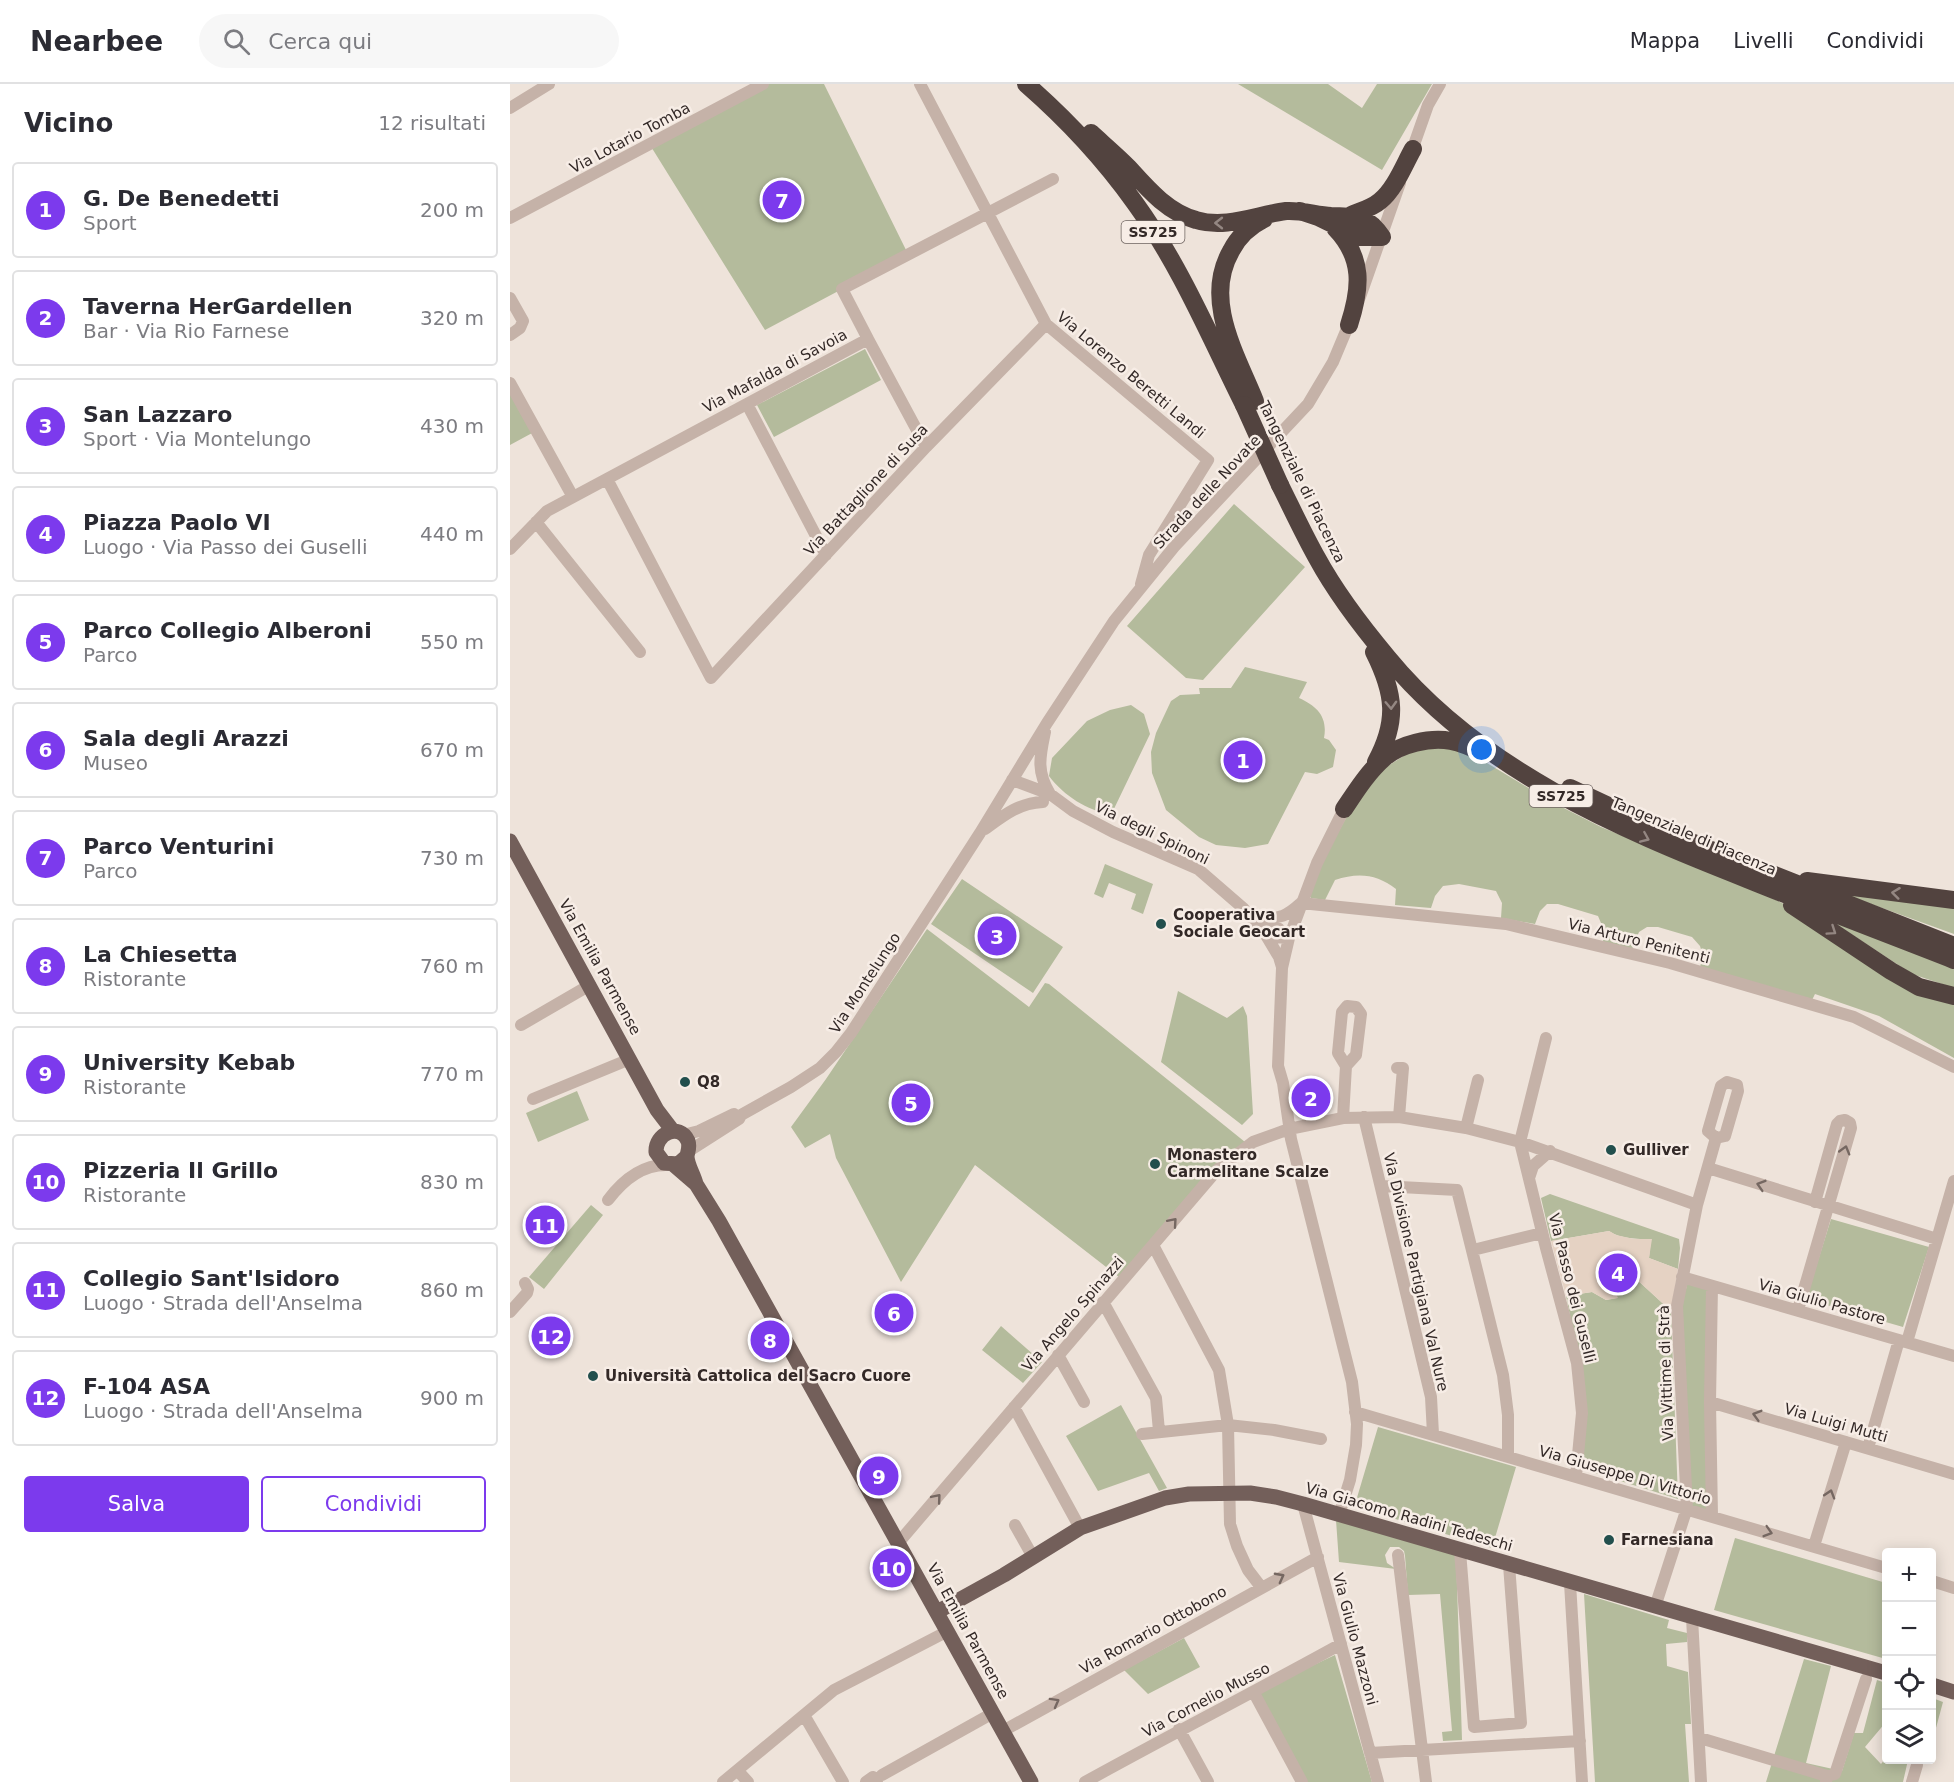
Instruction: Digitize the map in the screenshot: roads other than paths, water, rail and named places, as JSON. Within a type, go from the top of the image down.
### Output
[{"type":"highway","name":"Tangenziale di Piacenza","points":[[1026,84],[1091,149],[1135,202],[1178,272],[1249,403]]},
{"type":"highway","name":"Tangenziale di Piacenza","points":[[1043,84],[1091,133],[1143,195],[1186,265],[1285,482],[1317,560],[1353,614],[1388,659],[1417,690],[1450,720],[1517,770],[1568,800],[1631,832],[1954,946]]},
{"type":"highway","points":[[1091,133],[1127,166],[1148,190],[1181,214],[1209,223],[1230,223],[1276,213],[1300,211],[1331,216],[1351,215],[1365,219],[1374,225],[1382,237]]},
{"type":"highway","points":[[1351,215],[1382,200],[1413,149]]},
{"type":"highway","points":[[1300,211],[1359,237],[1382,237]]},
{"type":"highway","points":[[1249,403],[1224,325],[1219,299],[1220,284],[1226,260],[1239,239],[1260,221],[1276,213]]},
{"type":"highway","points":[[1332,224],[1347,242],[1359,277],[1349,326]]},
{"type":"highway","name":"Tangenziale di Piacenza","points":[[1285,482],[1361,606],[1396,651],[1456,710],[1522,759],[1574,789],[1769,881],[1954,960]]},
{"type":"highway","points":[[1353,614],[1384,673],[1391,693],[1392,721],[1386,743],[1373,770]]},
{"type":"highway","points":[[1344,809],[1386,756],[1407,746],[1427,741],[1450,741],[1476,750],[1517,770]]},
{"type":"highway","points":[[1769,881],[1846,887],[1954,900]]},
{"type":"highway","points":[[1769,881],[1891,970],[1919,987],[1954,996]]},
{"type":"main road","name":"Via Emilia Parmense","points":[[510,841],[657,1110],[688,1142],[688,1153],[696,1184],[899,1542],[1031,1782]]},
{"type":"main road","name":"Via Emilia Parmense","points":[[657,1110],[657,1143],[660,1160],[671,1165],[696,1184]]},
{"type":"main road","points":[[657,1143],[665,1133],[678,1133]]},
{"type":"main road","points":[[671,1165],[682,1162],[688,1153]]},
{"type":"main road","name":"Via Giacomo Radini Tedeschi","points":[[937,1612],[1080,1528],[1165,1498],[1189,1494],[1262,1495],[1303,1504],[1570,1583],[1882,1671]]},
{"type":"main road","points":[[1936,1686],[1954,1692]]},
{"type":"street","points":[[510,108],[549,84]]},
{"type":"street","name":"Via Lotario Tomba","points":[[510,218],[763,84]]},
{"type":"street","name":"Via Lorenzo Beretti Landi","points":[[920,84],[1046,324],[1208,460],[1149,555],[1140,588]]},
{"type":"street","name":"Strada delle Novate","points":[[980,833],[1047,723],[1114,621],[1174,547],[1308,404],[1333,362],[1349,326],[1428,105],[1440,84]]},
{"type":"street","name":"Via Mafalda di Savoia","points":[[510,549],[547,511],[868,339],[842,289],[1053,179]]},
{"type":"street","points":[[510,298],[523,321],[520,328],[510,334]]},
{"type":"street","name":"Via Battaglione di Susa","points":[[607,479],[711,678],[926,447],[1046,324]]},
{"type":"street","points":[[868,339],[926,447]]},
{"type":"street","points":[[510,384],[573,497]]},
{"type":"street","points":[[747,404],[826,555]]},
{"type":"street","points":[[536,522],[640,652]]},
{"type":"street","points":[[980,833],[1007,812],[1046,798],[1040,762],[1047,723]]},
{"type":"street","name":"Via degli Spinoni","points":[[1012,780],[1113,832],[1198,869],[1243,908],[1262,930],[1275,950],[1282,968]]},
{"type":"street","points":[[1339,1515],[1350,1480],[1356,1445],[1352,1382],[1289,1129],[1283,1083],[1278,1066],[1282,968],[1289,938],[1317,863],[1344,809]]},
{"type":"street","name":"Via Montelungo","points":[[688,1153],[739,1119],[741,1115],[808,1076],[836,1052],[851,1033],[980,833]]},
{"type":"street","points":[[1259,916],[1272,919],[1282,917],[1290,914],[1301,903]]},
{"type":"street","name":"Via Arturo Penitenti","points":[[1301,903],[1506,924],[1670,963],[1854,1017],[1954,1067]]},
{"type":"street","name":"Via degli Spinoni","points":[[1243,908],[1259,916],[1289,938]]},
{"type":"street","points":[[1262,930],[1274,937],[1289,938]]},
{"type":"street","points":[[521,1025],[590,985]]},
{"type":"street","name":"Via Passo dei Guselli","points":[[1546,1038],[1520,1142],[1577,1363],[1582,1413],[1576,1476]]},
{"type":"street","points":[[534,1099],[630,1059]]},
{"type":"street","points":[[1343,1118],[1347,1066]]},
{"type":"street","points":[[1397,1068],[1403,1068],[1399,1117]]},
{"type":"street","points":[[1466,1128],[1478,1080]]},
{"type":"street","name":"Via Montelungo","points":[[678,1133],[699,1131],[735,1113],[741,1115]]},
{"type":"street","name":"Via Divisione Partigiana Val Nure","points":[[1364,1117],[1431,1397],[1433,1434]]},
{"type":"street","name":"Via Angelo Spinazzi","points":[[899,1542],[1217,1170],[1253,1142],[1289,1129],[1343,1118],[1399,1117],[1466,1128],[1520,1142],[1697,1204]]},
{"type":"street","points":[[1798,1310],[1851,1128],[1850,1123],[1845,1120],[1837,1124],[1815,1202]]},
{"type":"street","name":"Via Vittime di Strà","points":[[1655,1607],[1687,1508],[1677,1306],[1697,1204],[1716,1138]]},
{"type":"street","points":[[641,1170],[657,1143]]},
{"type":"street","points":[[1529,1179],[1533,1166],[1550,1151]]},
{"type":"street","points":[[608,1200],[623,1182],[641,1170],[671,1165]]},
{"type":"street","points":[[1708,1168],[1937,1239]]},
{"type":"street","points":[[1868,1448],[1954,1181]]},
{"type":"street","points":[[1381,1186],[1457,1190],[1503,1376],[1508,1415],[1508,1456]]},
{"type":"street","points":[[1473,1250],[1542,1233]]},
{"type":"street","points":[[1153,1245],[1219,1370],[1228,1425],[1230,1524],[1248,1570],[1261,1587]]},
{"type":"street","name":"Via Giulio Pastore","points":[[1682,1277],[1954,1356]]},
{"type":"street","points":[[510,1312],[527,1293],[525,1283]]},
{"type":"street","points":[[1712,1286],[1710,1402],[1712,1516]]},
{"type":"street","points":[[1103,1302],[1156,1398],[1159,1431]]},
{"type":"street","points":[[1058,1355],[1084,1402]]},
{"type":"street","name":"Via Luigi Mutti","points":[[1710,1402],[1954,1474]]},
{"type":"street","points":[[1014,1407],[1080,1528]]},
{"type":"street","name":"Via Giuseppe Di Vittorio","points":[[1355,1412],[1882,1566]]},
{"type":"street","points":[[1142,1434],[1228,1425],[1274,1430],[1321,1439]]},
{"type":"street","points":[[1814,1546],[1846,1442]]},
{"type":"street","name":"Via Giulio Mazzoni","points":[[1303,1504],[1378,1782]]},
{"type":"street","points":[[1016,1525],[1033,1557]]},
{"type":"street","points":[[1460,1551],[1474,1727],[1521,1723],[1509,1565]]},
{"type":"street","points":[[1398,1555],[1426,1782]]},
{"type":"street","name":"Via Romario Ottobono","points":[[1003,1731],[1318,1557]]},
{"type":"street","points":[[1936,1582],[1954,1588]]},
{"type":"street","points":[[1570,1583],[1582,1782]]},
{"type":"street","points":[[1692,1618],[1701,1782]]},
{"type":"street","points":[[723,1782],[834,1690],[948,1631]]},
{"type":"street","name":"Via Cornelio Musso","points":[[1085,1782],[1179,1730],[1254,1693],[1341,1644]]},
{"type":"street","points":[[1700,1738],[1827,1779],[1835,1774],[1866,1679]]},
{"type":"street","points":[[1254,1693],[1302,1782]]},
{"type":"street","points":[[866,1782],[873,1777],[880,1778],[993,1713]]},
{"type":"street","points":[[804,1715],[843,1782]]},
{"type":"street","points":[[1500,1725],[1502,1745]]},
{"type":"street","points":[[1179,1730],[1208,1782]]},
{"type":"street","points":[[1370,1753],[1580,1741]]},
{"type":"street","points":[[1912,1782],[1917,1765]]},
{"type":"street","points":[[738,1771],[748,1782]]},
{"type":"place","name":"Parco Venturini","points":[[782,200]]},
{"type":"place","name":"G. De Benedetti","points":[[1243,760]]},
{"type":"place","name":"Cooperativa Sociale Geocart","points":[[1161,924]]},
{"type":"place","name":"San Lazzaro","points":[[997,936]]},
{"type":"place","name":"Q8","points":[[685,1082]]},
{"type":"place","name":"Taverna HerGardellen","points":[[1311,1098]]},
{"type":"place","name":"Parco Collegio Alberoni","points":[[911,1103]]},
{"type":"place","name":"Gulliver","points":[[1611,1150]]},
{"type":"place","name":"Monastero Carmelitane Scalze","points":[[1155,1164]]},
{"type":"place","name":"Collegio Sant'Isidoro","points":[[545,1225]]},
{"type":"place","name":"Piazza Paolo VI","points":[[1618,1273]]},
{"type":"place","name":"Sala degli Arazzi","points":[[894,1313]]},
{"type":"place","name":"F-104 ASA","points":[[551,1336]]},
{"type":"place","name":"La Chiesetta","points":[[770,1340]]},
{"type":"place","name":"Università Cattolica del Sacro Cuore","points":[[593,1376]]},
{"type":"place","name":"University Kebab","points":[[879,1476]]},
{"type":"place","name":"Farnesiana","points":[[1609,1540]]},
{"type":"place","name":"Pizzeria Il Grillo","points":[[892,1568]]}]
